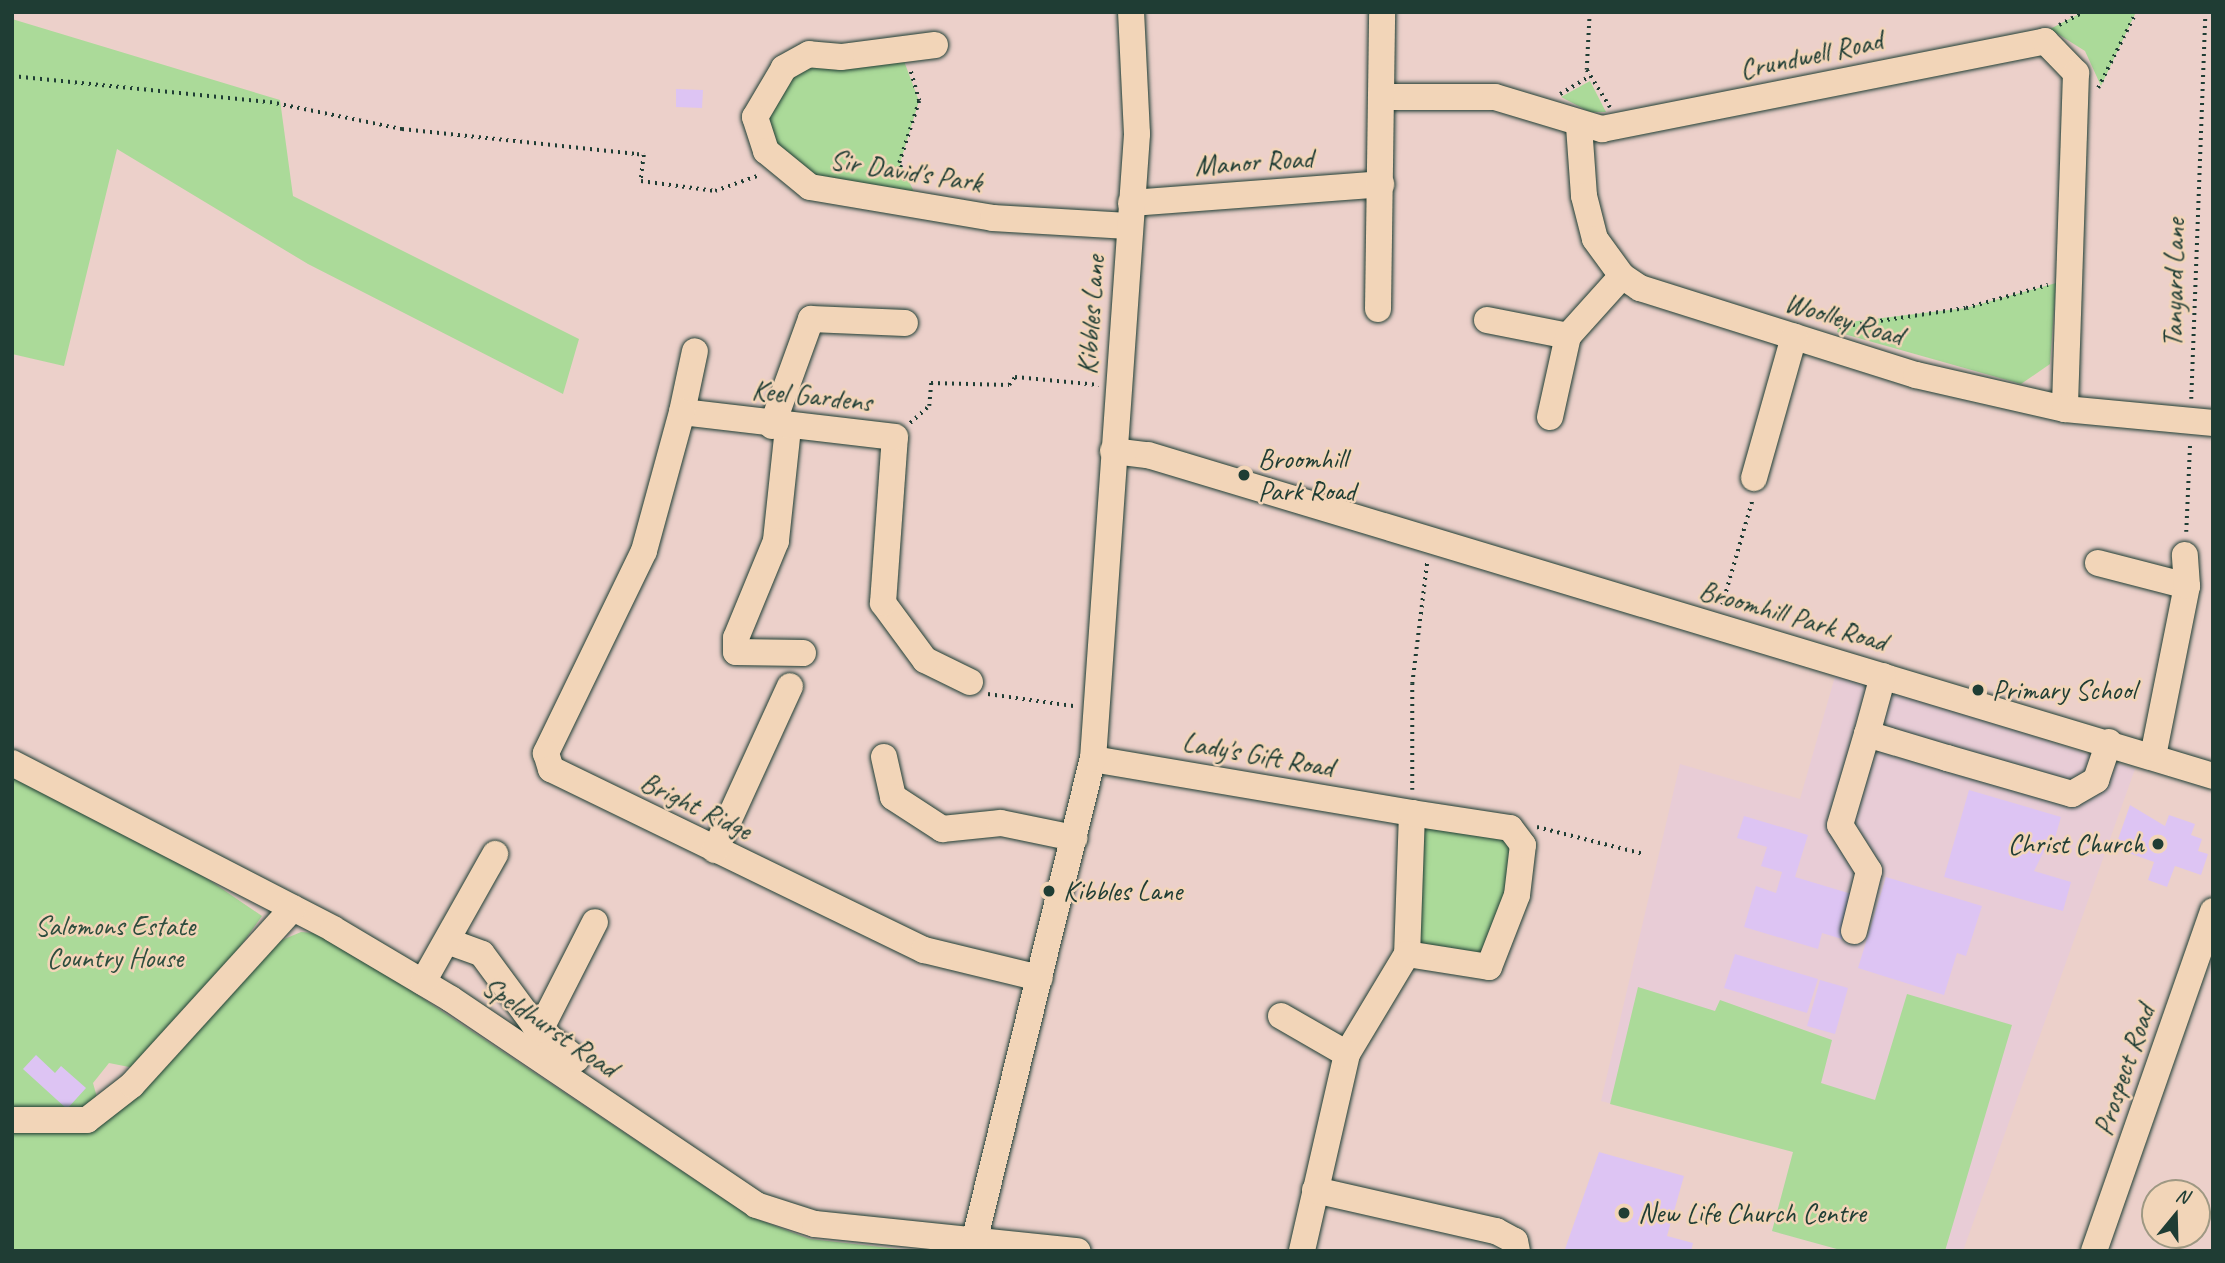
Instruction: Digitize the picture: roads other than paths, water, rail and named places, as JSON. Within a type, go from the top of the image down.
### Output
[{"type":"street","name":"Kibbles Lane","points":[[975,1238],[1093,759],[1137,134],[1131,12]]},
{"type":"street","points":[[1378,309],[1383,97],[1382,12]]},
{"type":"street","name":"Crundwell Road","points":[[1383,97],[1495,97],[1536,106],[1579,126],[1619,128],[2017,43],[2045,41],[2059,49],[2076,73],[2065,409]]},
{"type":"street","name":"Sir David's Park","points":[[935,45],[901,52],[809,54],[784,68],[755,117],[766,150],[780,168],[810,187],[921,206],[1130,215]]},
{"type":"street","name":"Woolley Road","points":[[1579,126],[1584,196],[1595,239],[1622,275],[1640,288],[1833,349],[2065,409],[2202,422]]},
{"type":"street","name":"Manor Road","points":[[1130,215],[1381,184]]},
{"type":"street","points":[[1550,416],[1569,336],[1622,275]]},
{"type":"street","points":[[803,653],[736,652],[736,638],[776,541],[780,427],[811,319],[905,323]]},
{"type":"street","points":[[1487,320],[1531,325],[1569,336]]},
{"type":"street","points":[[1754,478],[1794,337]]},
{"type":"street","points":[[682,412],[695,351]]},
{"type":"street","name":"Keel Gardens","points":[[682,412],[780,427],[895,436],[883,603],[925,660],[970,682]]},
{"type":"street","name":"Bright Ridge","points":[[682,412],[644,551],[546,753],[551,769],[924,950],[1040,978]]},
{"type":"street","name":"Broomhill Park Road","points":[[1113,450],[1148,455],[1716,627],[2109,742],[2213,776]]},
{"type":"street","points":[[2153,756],[2187,586],[2185,555]]},
{"type":"street","points":[[2098,564],[2187,586]]},
{"type":"street","points":[[1854,931],[1869,871],[1840,825],[1883,676]]},
{"type":"street","points":[[715,850],[790,686]]},
{"type":"street","points":[[1867,734],[2072,794],[2096,780],[2109,742]]},
{"type":"street","points":[[884,757],[892,797],[942,829],[1001,823],[1074,838]]},
{"type":"street","name":"Lady's Gift Road","points":[[1093,759],[1510,828],[1523,845],[1517,895],[1489,967],[1407,954]]},
{"type":"street","name":"Speldhurst Road","points":[[12,763],[293,908],[423,982],[756,1205],[815,1224],[975,1238],[1078,1251]]},
{"type":"street","points":[[1302,1251],[1347,1054],[1407,954],[1412,813]]},
{"type":"street","points":[[423,982],[495,854]]},
{"type":"street","points":[[12,1120],[87,1120],[132,1085],[293,908]]},
{"type":"street","name":"Prospect Road","points":[[2094,1251],[2213,911]]},
{"type":"street","points":[[540,1030],[595,922]]},
{"type":"street","points":[[447,941],[482,954],[540,1030],[576,1059]]},
{"type":"street","points":[[1280,1016],[1347,1054]]},
{"type":"street","points":[[1315,1189],[1496,1231],[1515,1241],[1517,1251]]},
{"type":"place","name":"Broomhill Park Road","points":[[1244,475]]},
{"type":"place","name":"Primary School","points":[[1978,690]]},
{"type":"place","name":"Christ Church","points":[[2158,844]]},
{"type":"place","name":"Kibbles Lane","points":[[1049,891]]},
{"type":"place","name":"New Life Church Centre","points":[[1624,1213]]},
{"type":"park label","name":"Salomons Estate Country House","points":[[115,942]]}]
